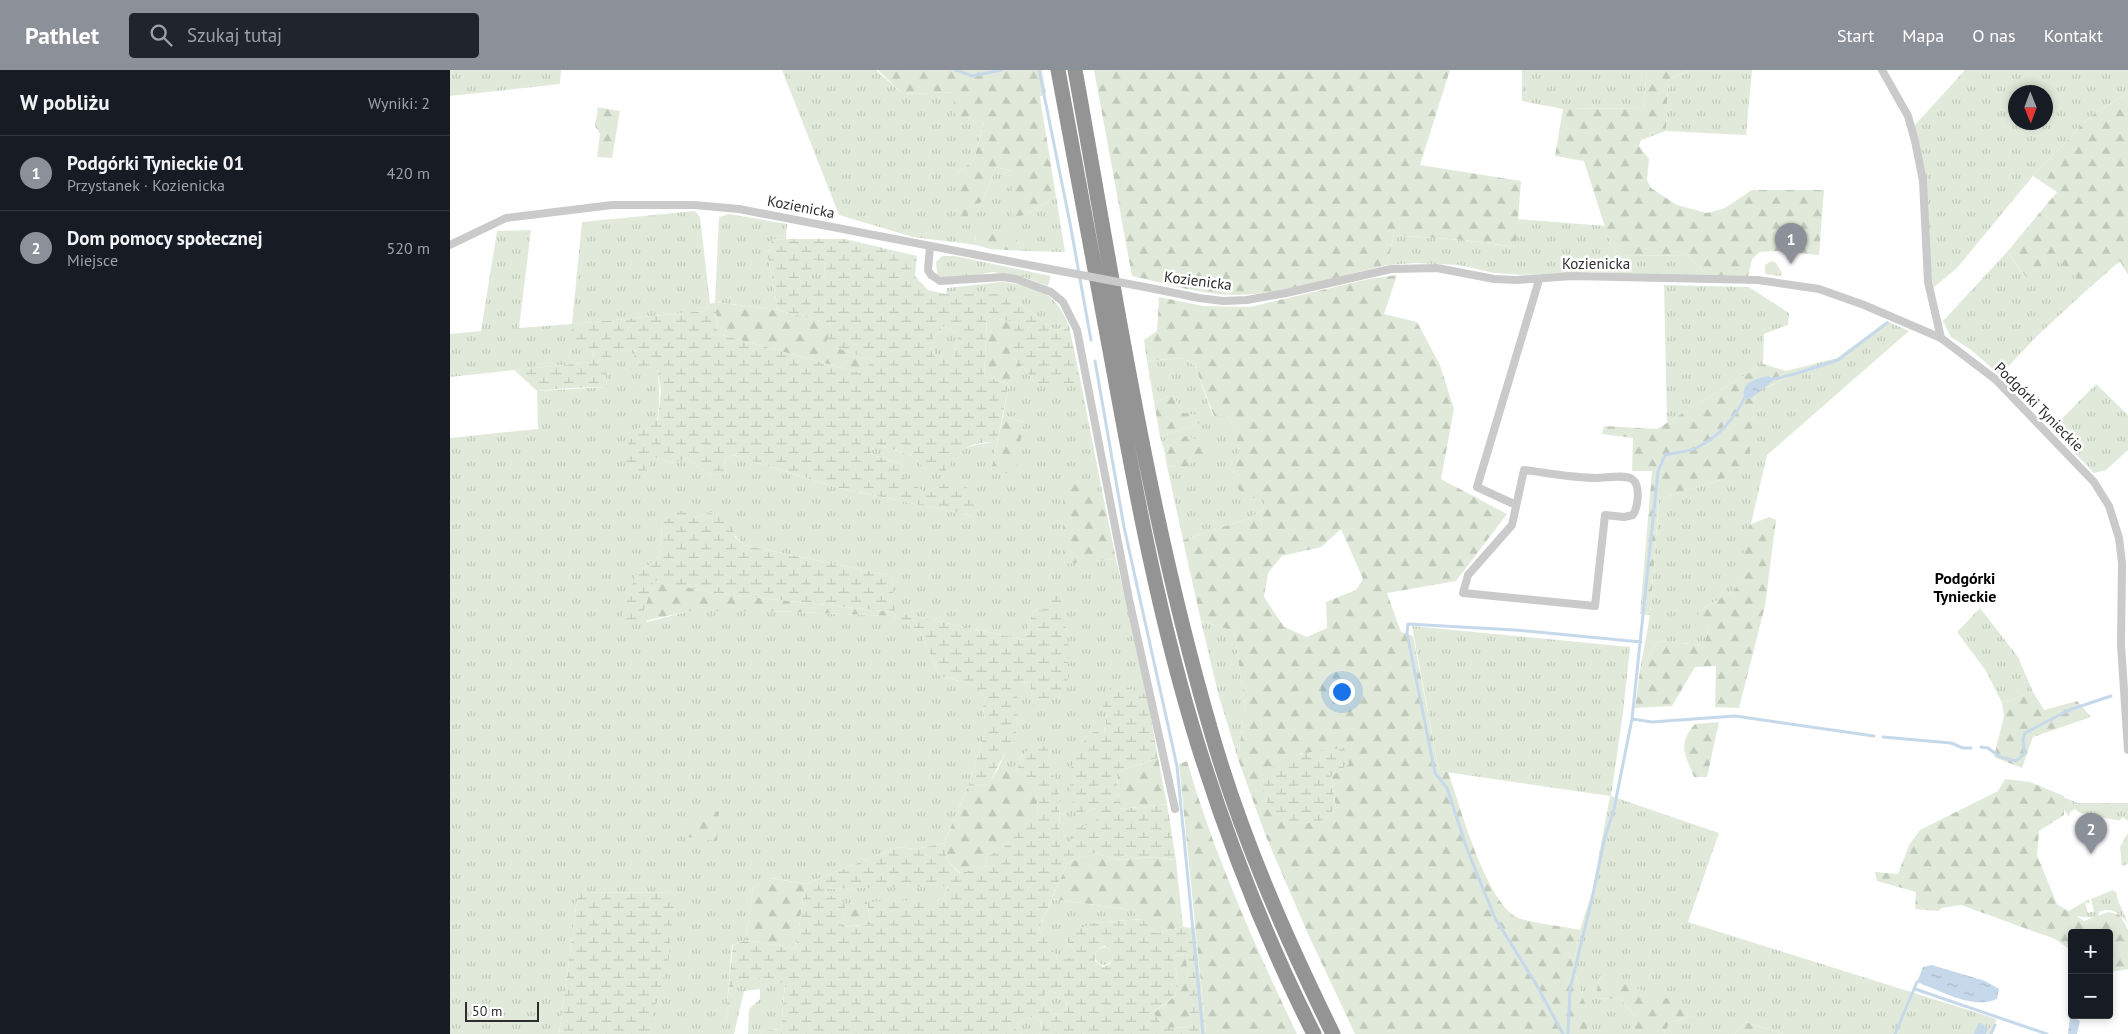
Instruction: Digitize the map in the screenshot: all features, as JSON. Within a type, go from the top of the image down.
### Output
[{"type":"highway","points":[[1058,70],[1136,488],[1174,659],[1198,744],[1233,849],[1264,927],[1314,1034]]},
{"type":"highway","points":[[1075,70],[1154,497],[1190,657],[1211,733],[1250,845],[1294,952],[1333,1034]]},
{"type":"street","points":[[1882,70],[1908,116],[1915,141],[1923,182],[1928,282],[1942,338]]},
{"type":"street","name":"Kozienicka","points":[[450,245],[506,218],[612,205],[694,205],[739,209],[1155,290],[1223,301],[1247,300],[1286,293],[1391,269],[1437,268],[1494,279],[1539,280],[1572,276],[1758,280],[1796,284],[1843,297],[1942,338]]},
{"type":"street","points":[[930,246],[928,265],[931,275],[935,279],[946,282],[992,277],[1016,279],[1058,297],[1069,311],[1075,324],[1129,598],[1175,809]]},
{"type":"street","points":[[1516,505],[1477,487],[1539,280]]},
{"type":"street","name":"Podgórki Tynieckie","points":[[1942,338],[1995,379],[2094,482],[2110,506],[2119,538],[2122,564],[2121,645],[2126,692],[2128,750]]},
{"type":"street","points":[[1524,470],[1588,478],[1628,478],[1635,482],[1638,489],[1636,510],[1633,515],[1624,518],[1605,515],[1595,606],[1463,592],[1468,574],[1512,525],[1516,505],[1524,470]]},
{"type":"green space","points":[[450,70],[561,70],[560,84],[450,96]]},
{"type":"green space","points":[[782,70],[876,70],[903,94],[953,92],[984,122],[974,160],[957,173],[968,209],[982,202],[996,167],[1012,171],[1025,215],[1056,196],[1065,252],[1023,251],[1015,237],[975,235],[976,245],[913,237],[839,215]]},
{"type":"green space","points":[[878,70],[1042,70],[1046,93],[1040,97],[1056,196],[1025,215],[1011,217],[1012,171],[996,167],[982,202],[968,209],[968,224],[958,227],[957,173],[974,160],[984,122],[955,117],[953,92],[903,94]]},
{"type":"green space","points":[[1094,70],[1450,70],[1420,165],[1521,181],[1516,247],[1463,240],[1394,235],[1387,265],[1313,284],[1256,294],[1224,295],[1132,276]]},
{"type":"green space","points":[[1522,70],[1647,70],[1643,108],[1563,109],[1522,101]]},
{"type":"green space","points":[[1647,70],[1690,70],[1668,80],[1666,131],[1641,140],[1639,146],[1649,159],[1647,180],[1651,188],[1677,205],[1707,213],[1725,208],[1752,190],[1824,190],[1819,255],[1777,251],[1760,252],[1752,259],[1748,276],[1707,276],[1688,255],[1622,256],[1611,246],[1584,161],[1555,156],[1563,109],[1643,108]]},
{"type":"green space","points":[[1690,70],[1752,70],[1746,135],[1666,131],[1668,80]]},
{"type":"green space","points":[[1965,70],[2128,70],[2128,91],[2091,116],[2033,176],[1957,268],[1933,288],[1914,126]]},
{"type":"green space","points":[[2128,91],[2128,275],[2120,261],[2088,289],[2053,256],[2027,278],[2007,252],[2057,192],[2033,176],[2091,116]]},
{"type":"green space","points":[[598,107],[620,111],[612,158],[597,157],[600,134],[595,126]]},
{"type":"green space","points":[[695,211],[700,217],[710,304],[704,311],[573,324],[594,351],[591,362],[450,377],[450,334],[481,331],[497,231],[531,230],[519,328],[572,324],[582,222]]},
{"type":"green space","points":[[729,214],[787,224],[786,239],[772,240],[768,257],[778,310],[715,302],[719,217]]},
{"type":"green space","points":[[1518,219],[1605,226],[1611,246],[1622,256],[1688,255],[1707,276],[1588,272],[1523,275],[1494,273],[1459,265],[1415,263],[1387,265],[1394,235],[1463,240],[1515,247]]},
{"type":"green space","points":[[1002,233],[1015,237],[1023,251],[990,249],[976,245],[975,235]]},
{"type":"green space","points":[[845,239],[917,256],[915,276],[928,290],[946,294],[997,294],[1019,303],[1055,330],[1069,326],[1081,383],[1035,383],[1022,365],[1014,359],[1014,322],[987,317],[984,376],[1009,384],[997,443],[980,443],[966,448],[945,471],[927,470],[911,455],[874,444],[871,454],[903,465],[901,476],[925,492],[935,492],[942,484],[977,489],[973,516],[839,488],[733,455],[724,459],[726,475],[708,473],[688,460],[670,463],[662,459],[652,458],[644,477],[625,467],[630,432],[658,420],[661,391],[657,369],[630,369],[636,351],[632,349],[605,363],[607,387],[537,391],[514,370],[591,362],[594,351],[571,340],[572,324],[704,311],[710,304],[715,302],[718,334],[864,374],[871,360],[826,344],[831,324],[778,310],[768,257],[772,240]],"holes":[[[814,260],[824,262],[825,280],[810,280]],[[944,326],[958,334],[954,359],[935,358],[933,339]]]},
{"type":"green space","points":[[2007,252],[2027,278],[2053,255],[2088,289],[2037,336],[2000,375],[1970,349],[1951,337],[1943,321]]},
{"type":"green space","points":[[942,256],[955,256],[1051,276],[1048,286],[1026,278],[993,272],[948,280],[937,274],[936,262]]},
{"type":"green space","points":[[813,260],[824,262],[825,280],[810,280]]},
{"type":"green space","points":[[1771,261],[1776,263],[1782,273],[1781,276],[1765,274],[1765,265]]},
{"type":"green space","points":[[1397,275],[1384,314],[1417,322],[1440,365],[1454,409],[1441,479],[1507,514],[1456,581],[1387,593],[1401,632],[1413,636],[1439,771],[1448,772],[1475,851],[1494,891],[1504,907],[1516,917],[1536,923],[1580,930],[1573,967],[1587,1010],[1587,1034],[1355,1034],[1308,934],[1265,834],[1238,759],[1245,705],[1234,631],[1201,621],[1183,540],[1250,518],[1265,508],[1265,499],[1245,495],[1238,489],[1232,478],[1240,450],[1229,416],[1214,416],[1195,366],[1184,358],[1147,361],[1144,340],[1157,331],[1159,297],[1203,306],[1250,307],[1369,279]],"holes":[[[1341,529],[1363,579],[1356,590],[1326,602],[1327,628],[1307,637],[1284,627],[1264,597],[1268,573],[1282,556],[1321,547]],[[1300,753],[1349,764],[1331,776],[1336,808],[1321,822]]]},
{"type":"green space","points":[[1002,282],[1035,289],[1051,298],[1058,305],[1069,326],[1055,330],[1019,303],[946,294],[947,288]]},
{"type":"green space","points":[[1664,285],[1749,287],[1789,313],[1788,325],[1764,334],[1763,364],[1667,423]]},
{"type":"green space","points":[[715,302],[778,310],[831,324],[827,344],[871,360],[864,374],[718,334]]},
{"type":"green space","points":[[987,317],[1014,322],[1014,359],[1022,365],[1009,384],[984,376]]},
{"type":"green space","points":[[1887,321],[1909,331],[1767,455],[1736,589],[1699,611],[1709,628],[1704,645],[1658,641],[1640,670],[1650,615],[1659,499],[1723,479],[1752,420],[1755,393],[1786,378],[1786,371],[1837,358]]},
{"type":"green space","points":[[944,326],[958,334],[954,359],[935,359],[933,339]]},
{"type":"green space","points":[[632,349],[657,369],[659,384],[657,423],[643,476],[651,458],[662,459],[670,463],[688,460],[708,473],[726,474],[724,459],[733,455],[839,488],[973,516],[935,492],[925,493],[901,476],[903,465],[871,454],[874,444],[911,455],[927,470],[969,447],[997,443],[991,471],[1024,422],[1003,416],[1009,384],[1022,365],[1035,383],[1081,383],[1102,491],[1092,491],[1063,563],[1116,559],[1147,695],[1107,715],[1104,732],[1076,814],[1096,808],[1096,823],[1060,850],[1059,785],[1049,771],[1022,754],[1017,771],[998,769],[1008,747],[1016,738],[1017,683],[1030,682],[1033,705],[1067,660],[1060,592],[1044,609],[1033,611],[1025,640],[894,612],[892,576],[744,545],[713,512],[694,518],[662,523],[660,556],[635,576],[647,622],[690,611],[769,611],[893,616],[920,632],[940,676],[974,685],[986,698],[983,705],[986,728],[968,787],[944,843],[916,849],[899,847],[805,884],[771,878],[753,887],[746,940],[732,945],[725,1029],[734,982],[759,978],[785,982],[781,1029],[761,1031],[760,1034],[748,1034],[749,1009],[760,999],[760,989],[744,991],[734,1034],[648,1034],[675,893],[578,892],[559,1034],[450,1034],[450,438],[538,429],[537,391],[607,387],[604,363]]},
{"type":"green space","points":[[1184,358],[1195,366],[1213,416],[1229,416],[1240,450],[1232,478],[1265,499],[1265,508],[1250,518],[1183,540],[1167,466],[1186,468],[1199,454],[1187,435],[1164,449],[1160,437],[1200,423],[1183,413],[1173,395],[1154,402],[1147,361]]},
{"type":"green space","points":[[1763,364],[1786,371],[1786,378],[1755,393],[1749,460],[1723,479],[1659,499],[1650,615],[1640,614],[1652,471],[1632,471],[1633,438],[1602,434],[1604,426],[1657,429]]},
{"type":"green space","points":[[2096,384],[2128,415],[2128,450],[2106,470],[2094,473],[2052,429]]},
{"type":"green space","points":[[1173,395],[1183,413],[1199,415],[1200,423],[1160,437],[1154,402]]},
{"type":"green space","points":[[1003,416],[1024,422],[1015,474],[991,471]]},
{"type":"green space","points":[[1187,435],[1217,450],[1216,459],[1200,454],[1186,468],[1167,466],[1164,449]]},
{"type":"green space","points":[[1088,483],[1092,491],[1102,491],[1116,559],[1063,564],[1063,485]]},
{"type":"green space","points":[[683,510],[694,518],[713,512],[732,518],[735,537],[744,545],[892,576],[895,612],[1025,640],[1033,611],[1044,609],[1060,591],[1070,657],[1067,660],[1070,674],[1061,696],[1033,706],[1030,682],[1018,683],[1016,738],[988,784],[968,787],[986,728],[983,705],[986,698],[974,685],[940,676],[920,632],[893,616],[894,612],[713,593],[654,580],[640,622],[620,622],[635,576],[660,556],[662,523]]},
{"type":"green space","points":[[1769,517],[1776,520],[1765,606],[1739,708],[1715,707],[1716,666],[1695,667],[1672,706],[1635,708],[1640,670],[1658,641],[1704,645],[1709,628],[1695,625],[1699,611],[1736,589],[1749,525]]},
{"type":"green space","points":[[654,579],[713,593],[894,612],[893,616],[769,611],[690,611],[640,622]]},
{"type":"green space","points":[[1980,608],[2018,657],[2033,692],[2002,703],[1986,671],[1957,632]]},
{"type":"green space","points":[[1201,621],[1234,631],[1245,705],[1238,759],[1218,693]]},
{"type":"green space","points":[[1412,626],[1630,647],[1611,796],[1719,833],[1688,922],[1997,1019],[1990,1034],[1784,1034],[1745,1022],[1735,1034],[1664,1034],[1670,1022],[1695,1016],[1600,976],[1595,998],[1620,999],[1635,1016],[1635,1034],[1587,1034],[1587,1010],[1573,967],[1580,930],[1592,892],[1610,796],[1439,771]]},
{"type":"green space","points":[[1113,682],[1147,695],[1158,758],[1117,772],[1119,809],[1167,804],[1176,860],[1153,857],[1120,860],[1095,853],[1067,863],[1039,929],[1058,958],[1072,958],[1073,949],[1065,939],[1065,933],[1094,923],[1142,919],[1156,933],[1183,927],[1195,928],[1206,1034],[1039,1034],[1042,1028],[1040,1021],[1035,1017],[1025,1019],[1019,1024],[1016,1030],[1022,1034],[760,1034],[761,1031],[781,1029],[785,983],[759,978],[734,983],[724,1034],[733,945],[746,940],[796,949],[805,884],[899,847],[916,849],[944,843],[948,862],[960,873],[986,866],[988,856],[1010,843],[1010,824],[1038,819],[1038,803],[1035,791],[1029,780],[1017,771],[1022,755],[1034,745],[1048,747],[1049,771],[1059,785],[1060,849],[1069,845],[1076,828],[1096,823],[1096,808],[1076,814],[1070,780],[1073,761],[1084,742],[1093,732],[1104,732],[1107,715],[1102,704]],"holes":[[[948,886],[943,899],[867,902],[871,924],[842,927],[846,904],[825,892],[825,889]],[[1105,946],[1111,950],[1113,957],[1110,964],[1103,967],[1095,961],[1095,954],[1099,948]],[[1186,954],[1191,1027],[1164,1028],[1153,1012],[1171,1000],[1178,990],[1173,956]],[[1049,991],[1062,994],[1066,1000],[1067,1007],[1062,1013],[1055,1015],[1046,1007],[1044,996]]]},
{"type":"green space","points":[[2033,692],[2044,710],[2077,701],[2091,717],[2033,737],[2022,768],[1994,757],[2004,716],[2002,703]]},
{"type":"green space","points":[[1719,722],[1707,777],[1694,777],[1684,750],[1684,744],[1689,731],[1695,724]]},
{"type":"green space","points":[[1344,748],[1349,764],[1331,776],[1336,808],[1321,822],[1287,825],[1268,807],[1261,779],[1279,763],[1309,752]]},
{"type":"green space","points":[[1158,758],[1167,804],[1119,809],[1117,772]]},
{"type":"green space","points":[[1187,761],[1210,831],[1236,900],[1297,1034],[1206,1034],[1179,764]]},
{"type":"green space","points":[[998,769],[1018,771],[1029,779],[1037,798],[1038,819],[1010,843],[988,856],[986,866],[961,873],[948,862],[944,843],[968,787],[988,784]]},
{"type":"green space","points":[[2005,779],[2030,782],[2064,796],[2064,815],[2039,831],[2037,855],[2057,904],[2084,921],[2108,912],[2120,915],[2128,930],[2128,969],[2113,971],[2113,929],[2068,929],[2068,948],[2055,939],[1961,905],[1942,908],[1938,911],[1915,909],[1916,892],[1877,881],[1875,872],[1898,874],[1909,845],[1920,830],[1998,791]]},
{"type":"green space","points":[[2053,793],[2078,803],[2128,803],[2128,821],[2123,817],[2120,820],[2115,820],[2080,813],[2075,809],[2070,812],[2069,817]]},
{"type":"green space","points":[[699,807],[719,812],[717,841],[688,837]]},
{"type":"green space","points":[[2128,833],[2128,864],[2122,866],[2120,847]]},
{"type":"green space","points":[[1095,853],[1120,860],[1153,857],[1176,860],[1183,927],[1156,933],[1132,910],[1052,899],[1067,863]]},
{"type":"green space","points":[[770,878],[805,884],[796,949],[746,940],[753,887]]},
{"type":"green space","points":[[948,885],[943,899],[846,904],[825,892],[825,889]]},
{"type":"green space","points":[[2113,890],[2117,893],[2117,898],[2128,923],[2111,910],[2099,912],[2098,918],[2062,915],[2089,899],[2090,903],[2085,903],[2088,913],[2094,911],[2091,899]]},
{"type":"green space","points":[[578,892],[675,893],[669,958],[648,1034],[559,1034]]},
{"type":"green space","points":[[1052,899],[1132,910],[1142,919],[1094,923],[1065,939],[1073,949],[1073,958],[1058,958],[1039,929]]},
{"type":"green space","points":[[867,902],[871,924],[842,927],[846,904]]},
{"type":"green space","points":[[1104,947],[1112,952],[1113,956],[1108,964],[1104,965],[1096,960],[1095,956],[1100,948]]},
{"type":"green space","points":[[1186,954],[1192,1027],[1164,1028],[1152,1013],[1170,1000],[1178,990],[1173,956]]},
{"type":"green space","points":[[1600,976],[1698,1009],[1695,1016],[1670,1022],[1664,1034],[1635,1034],[1635,1016],[1620,999],[1595,998]]},
{"type":"green space","points":[[1049,991],[1062,994],[1066,1000],[1067,1007],[1062,1013],[1055,1015],[1049,1012],[1046,1007],[1044,996]]},
{"type":"green space","points":[[1035,1017],[1040,1021],[1042,1028],[1039,1034],[1022,1034],[1016,1030],[1023,1020]]},
{"type":"green space","points":[[1745,1022],[1784,1034],[1735,1034]]},
{"type":"water","points":[[1768,376],[1773,378],[1773,381],[1750,399],[1744,398],[1745,388],[1750,382]]},
{"type":"water","points":[[1932,965],[1985,981],[1999,989],[1997,999],[1988,1002],[1967,1001],[1917,982],[1923,967]]},
{"type":"water","points":[[2070,1019],[2080,1021],[2077,1034],[2068,1034]]},
{"type":"water","points":[[1979,1022],[1988,1028],[1986,1034],[1974,1034]]},
{"type":"waterway","points":[[956,70],[972,76],[1001,70]]},
{"type":"waterway","points":[[1039,70],[1070,223],[1091,340]]},
{"type":"waterway","points":[[1770,380],[1838,360],[1887,323]]},
{"type":"waterway","points":[[1095,361],[1124,527],[1177,766],[1203,1034]]},
{"type":"waterway","points":[[1568,1034],[1570,989],[1605,837],[1614,809],[1632,719],[1658,472],[1665,455],[1696,448],[1719,433],[1732,419],[1746,395]]},
{"type":"waterway","points":[[1563,1034],[1536,984],[1495,918],[1467,849],[1447,788],[1435,773],[1407,633],[1408,624],[1515,630],[1641,642]]},
{"type":"waterway","points":[[1981,747],[1988,748],[2000,757],[2016,761],[2025,753],[2023,740],[2025,733],[2069,710],[2111,696]]},
{"type":"waterway","points":[[1632,719],[1652,722],[1735,716],[1874,736]]},
{"type":"waterway","points":[[1883,737],[1951,743],[1963,748],[1971,748]]},
{"type":"waterway","points":[[1895,1034],[1917,982]]},
{"type":"waterway","points":[[1915,989],[2047,1034]]},
{"type":"waterway","points":[[1991,1034],[1995,1025]]},
{"type":"place","name":"Podgórki Tynieckie 01","points":[[1791,264]]},
{"type":"place","name":"Dom pomocy społecznej","points":[[2091,854]]},
{"type":"district","name":"Podgórki Tynieckie","points":[[1965,587]]}]
